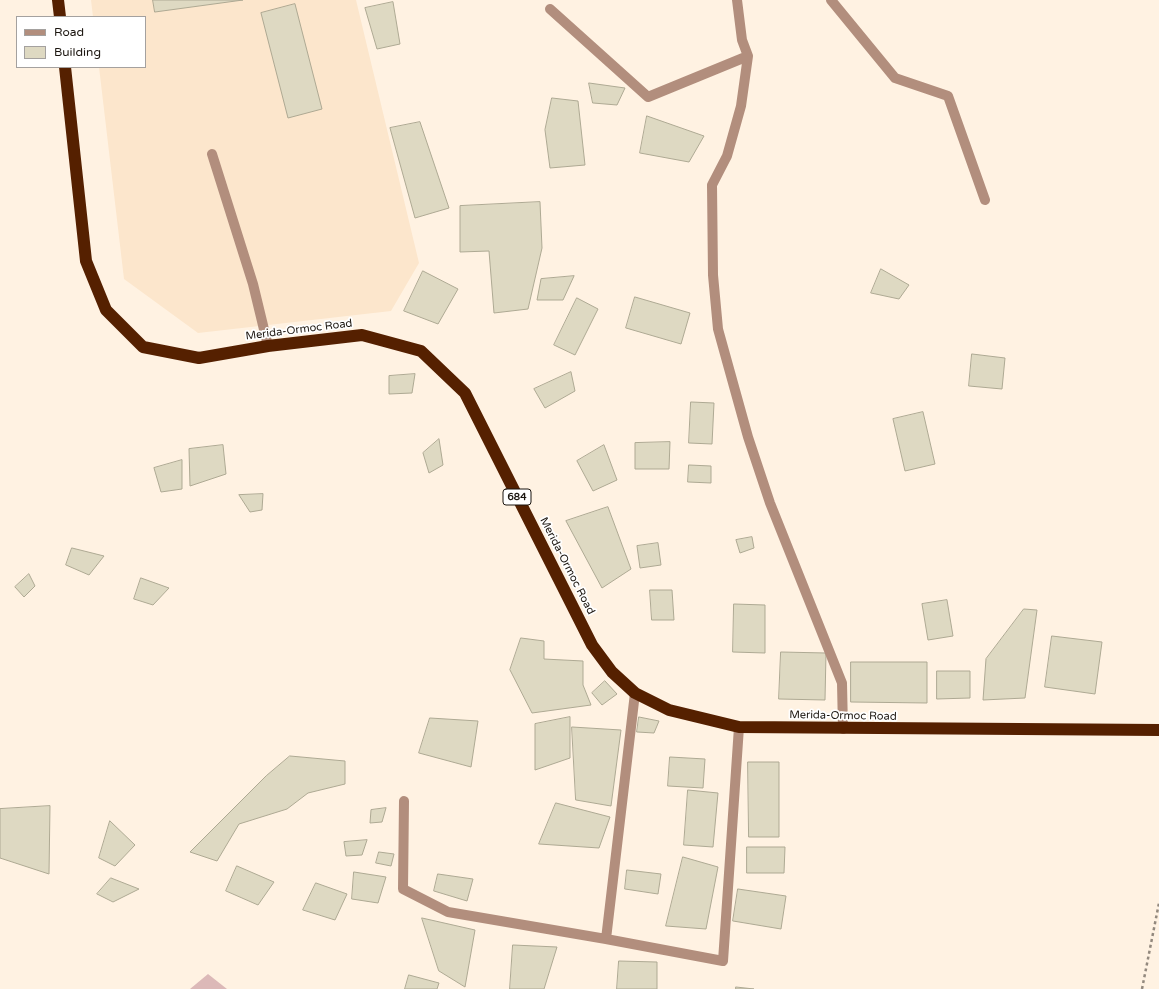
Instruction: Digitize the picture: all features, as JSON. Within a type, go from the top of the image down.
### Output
[{"type":"highway","points":[[58,0],[60,16]]},
{"type":"highway","name":"Merida-Ormoc Road","points":[[65,68],[86,261],[106,310],[143,346],[199,358],[268,346],[362,335],[421,351],[465,393],[592,645],[612,672],[635,693],[669,710],[739,727],[843,729],[1159,730]]},
{"type":"street","points":[[737,0],[742,40],[748,56],[741,106],[727,156],[712,185],[713,275],[718,329],[748,437],[770,503],[842,683],[843,729]]},
{"type":"street","points":[[831,0],[895,78],[948,96],[985,200]]},
{"type":"street","points":[[550,9],[648,97],[748,56]]},
{"type":"street","points":[[212,154],[253,284],[268,346]]},
{"type":"street","points":[[606,939],[635,693]]},
{"type":"street","points":[[404,801],[403,889],[448,912],[723,960],[739,727]]},
{"type":"path","points":[[1142,989],[1159,904]]},
{"type":"shaded area","points":[[91,0],[356,0],[419,263],[391,311],[198,333],[124,279],[99,68],[146,68],[146,16],[93,16]]},
{"type":"shaded area","points":[[208,974],[227,989],[190,989]]},
{"type":"building","points":[[153,0],[243,0],[155,12]]},
{"type":"building","points":[[393,2],[400,44],[377,49],[365,8]]},
{"type":"building","points":[[295,4],[322,109],[288,118],[261,13]]},
{"type":"building","points":[[589,83],[625,88],[617,105],[593,103]]},
{"type":"building","points":[[552,98],[578,101],[585,165],[550,168],[545,130]]},
{"type":"building","points":[[647,116],[704,136],[689,162],[640,153]]},
{"type":"building","points":[[420,122],[449,208],[415,218],[390,128]]},
{"type":"building","points":[[540,202],[542,248],[528,309],[494,313],[489,251],[460,252],[460,206]]},
{"type":"building","points":[[881,269],[909,285],[899,299],[871,293]]},
{"type":"building","points":[[423,271],[458,289],[438,324],[404,311]]},
{"type":"building","points":[[574,276],[563,300],[537,300],[541,279]]},
{"type":"building","points":[[635,297],[690,313],[681,344],[626,328]]},
{"type":"building","points":[[577,298],[598,309],[575,355],[554,345]]},
{"type":"building","points":[[972,354],[1005,358],[1002,389],[969,386]]},
{"type":"building","points":[[571,372],[575,391],[545,408],[534,389]]},
{"type":"building","points":[[415,374],[412,393],[389,394],[389,376]]},
{"type":"building","points":[[691,402],[714,403],[712,444],[689,443]]},
{"type":"building","points":[[923,412],[935,464],[905,471],[893,419]]},
{"type":"building","points":[[439,439],[443,465],[429,473],[423,453]]},
{"type":"building","points":[[670,442],[669,469],[635,469],[635,443]]},
{"type":"building","points":[[223,445],[226,474],[190,486],[189,449]]},
{"type":"building","points":[[604,445],[617,480],[593,491],[577,461]]},
{"type":"building","points":[[182,460],[182,489],[161,492],[154,468]]},
{"type":"building","points":[[689,465],[711,466],[711,483],[688,482]]},
{"type":"building","points":[[263,494],[262,510],[250,512],[239,495]]},
{"type":"building","points":[[608,507],[631,569],[602,588],[566,521]]},
{"type":"building","points":[[752,537],[754,548],[740,553],[736,540]]},
{"type":"building","points":[[658,543],[661,565],[640,568],[637,546]]},
{"type":"building","points":[[72,548],[104,556],[89,575],[66,565]]},
{"type":"building","points":[[29,574],[35,586],[24,597],[15,587]]},
{"type":"building","points":[[141,578],[169,588],[153,605],[134,599]]},
{"type":"building","points":[[650,590],[672,590],[674,620],[652,620]]},
{"type":"building","points":[[947,600],[953,636],[928,640],[922,604]]},
{"type":"building","points":[[734,604],[765,605],[765,653],[733,652]]},
{"type":"building","points":[[1024,609],[1037,610],[1025,698],[983,700],[986,659]]},
{"type":"building","points":[[1052,636],[1102,642],[1095,694],[1045,687]]},
{"type":"building","points":[[521,638],[544,641],[544,659],[583,661],[583,685],[591,705],[532,713],[510,670]]},
{"type":"building","points":[[781,652],[826,653],[825,700],[779,699]]},
{"type":"building","points":[[851,662],[927,662],[927,703],[851,702]]},
{"type":"building","points":[[937,671],[970,671],[970,698],[937,699]]},
{"type":"building","points":[[605,681],[617,694],[602,705],[592,693]]},
{"type":"building","points":[[570,717],[570,758],[535,770],[535,724]]},
{"type":"building","points":[[639,717],[659,721],[654,733],[637,732]]},
{"type":"building","points":[[430,718],[478,721],[471,767],[419,753]]},
{"type":"building","points":[[572,727],[621,730],[611,806],[576,800]]},
{"type":"building","points":[[290,756],[345,761],[345,784],[308,793],[287,809],[239,824],[217,861],[190,852],[266,776]]},
{"type":"building","points":[[670,757],[705,759],[703,788],[668,786]]},
{"type":"building","points":[[748,762],[779,762],[779,837],[749,837]]},
{"type":"building","points":[[688,790],[718,793],[713,847],[684,845]]},
{"type":"building","points":[[556,803],[610,817],[599,848],[539,844]]},
{"type":"building","points":[[50,806],[49,874],[0,858],[0,809]]},
{"type":"building","points":[[386,808],[382,822],[370,823],[371,810]]},
{"type":"building","points":[[110,821],[135,845],[115,866],[99,858]]},
{"type":"building","points":[[367,840],[362,855],[346,856],[344,842]]},
{"type":"building","points":[[747,847],[785,847],[784,873],[747,873]]},
{"type":"building","points":[[379,852],[394,854],[391,866],[376,863]]},
{"type":"building","points":[[683,857],[718,867],[706,929],[666,926]]},
{"type":"building","points":[[237,866],[274,882],[258,905],[226,891]]},
{"type":"building","points":[[627,870],[661,874],[658,894],[625,889]]},
{"type":"building","points":[[354,872],[386,877],[378,903],[352,899]]},
{"type":"building","points":[[438,874],[473,879],[467,901],[434,891]]},
{"type":"building","points":[[111,878],[139,889],[113,902],[97,894]]},
{"type":"building","points":[[316,883],[347,894],[335,920],[303,910]]},
{"type":"building","points":[[738,889],[786,896],[781,929],[733,921]]},
{"type":"building","points":[[422,918],[475,930],[465,987],[439,971]]},
{"type":"building","points":[[513,945],[557,947],[544,989],[510,989]]},
{"type":"building","points":[[619,961],[657,962],[657,989],[617,989]]},
{"type":"building","points":[[409,975],[439,983],[437,989],[405,989]]},
{"type":"building","points":[[736,987],[754,989],[736,989]]}]
